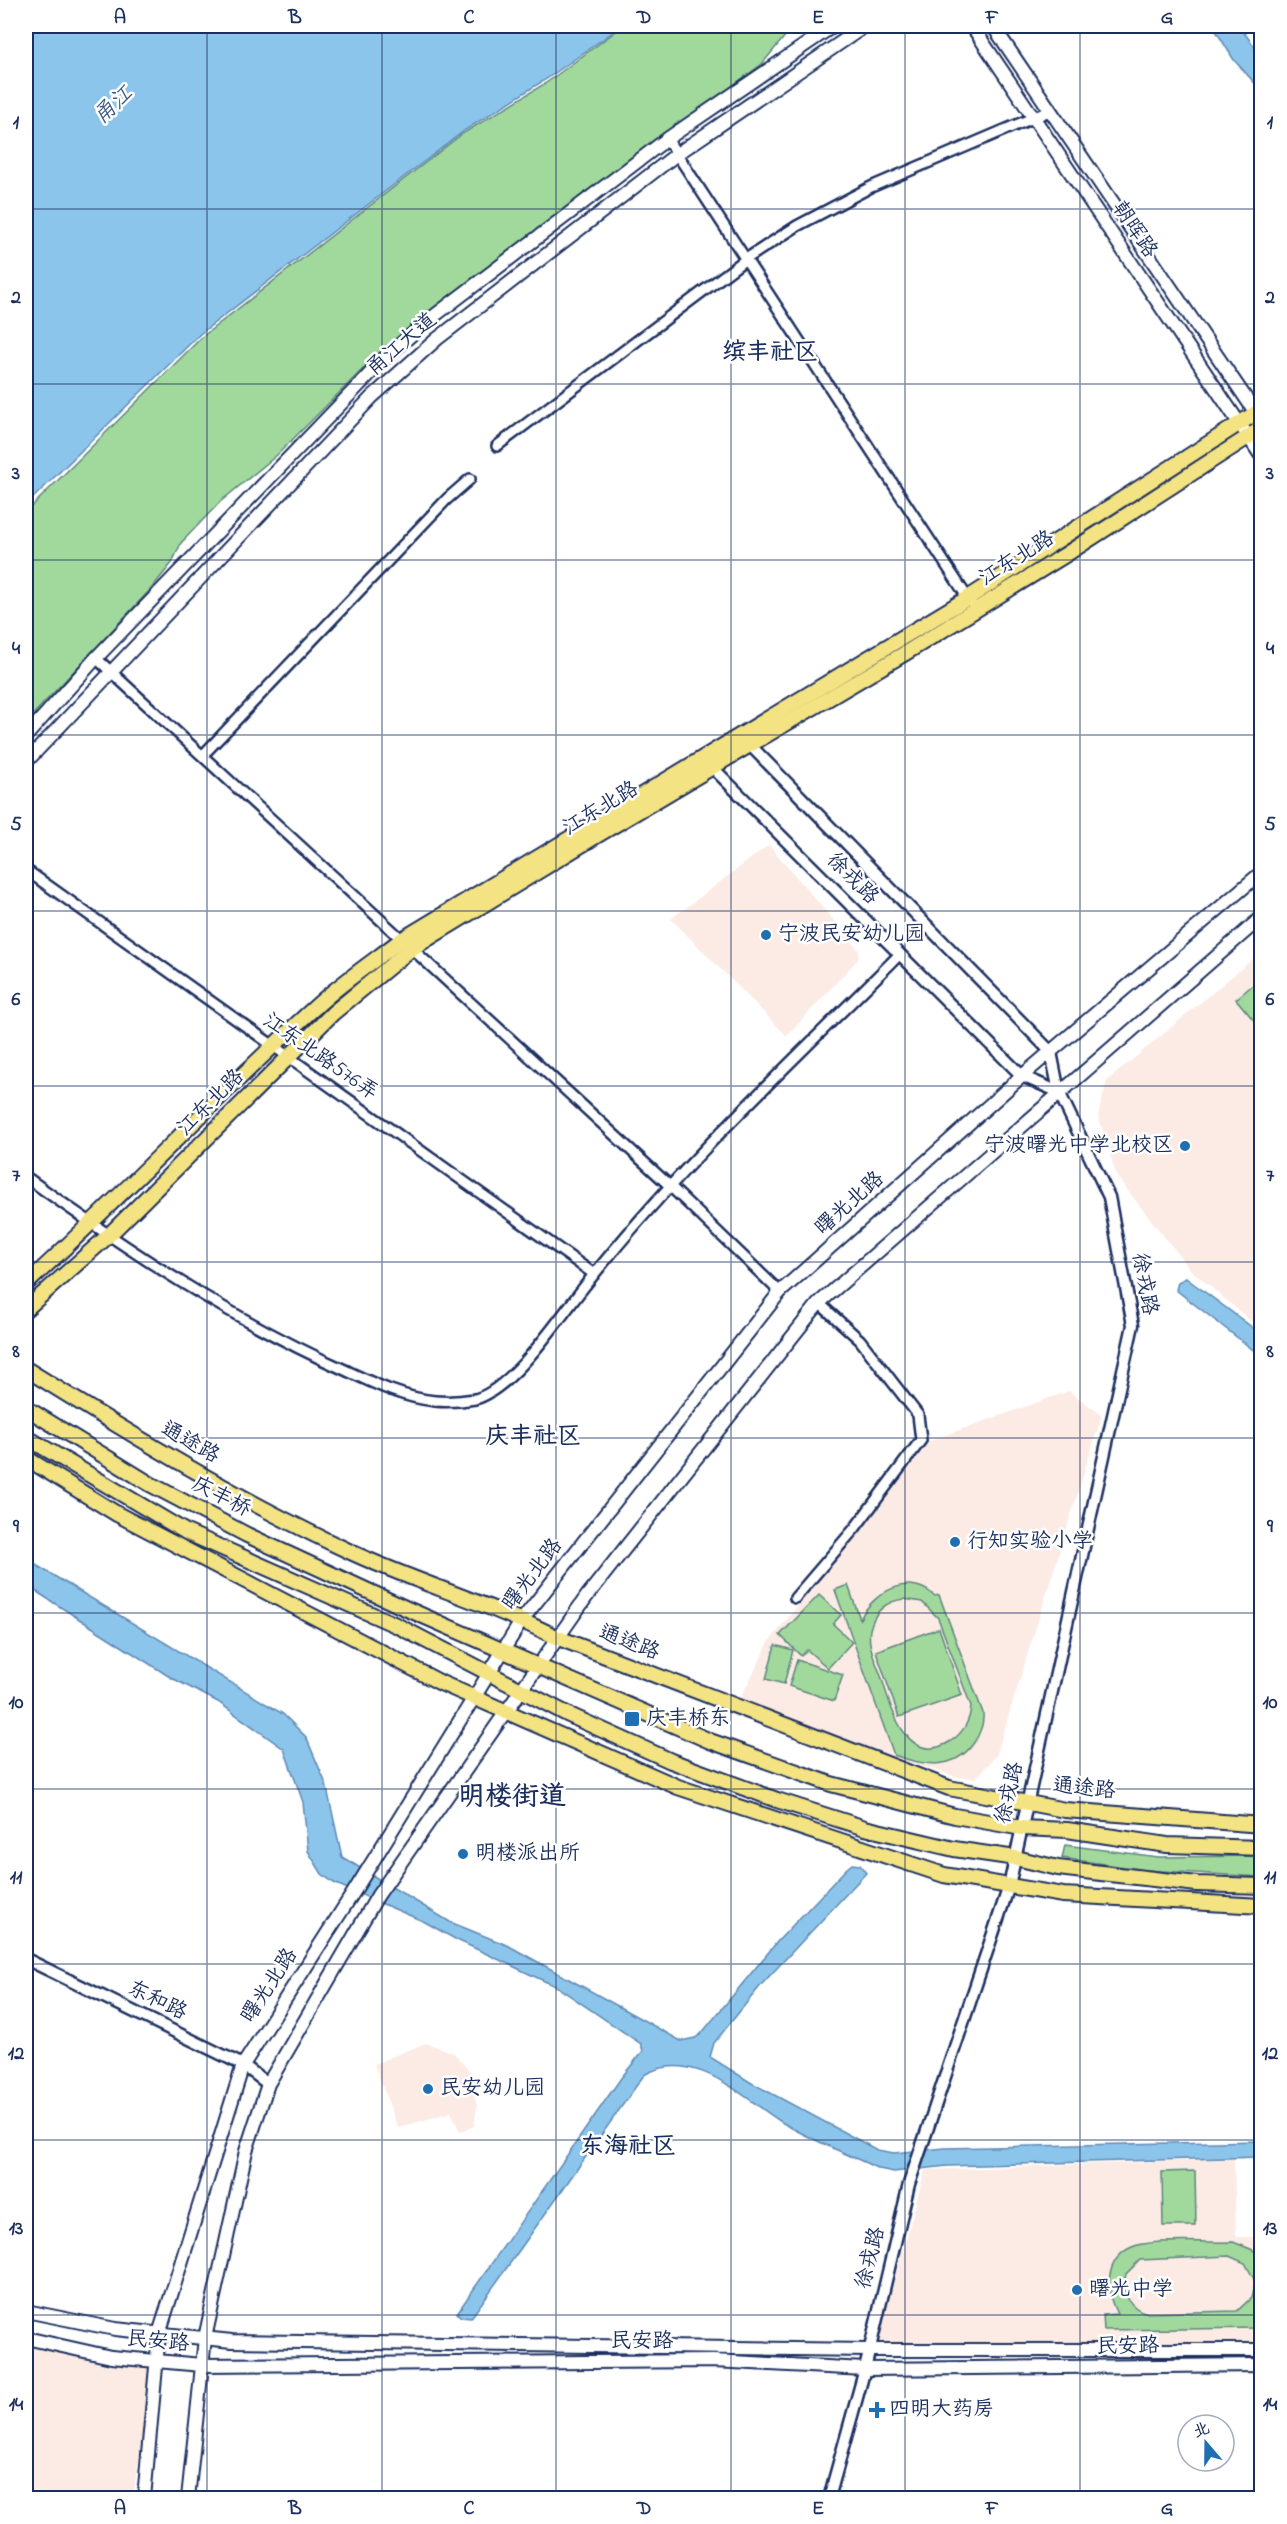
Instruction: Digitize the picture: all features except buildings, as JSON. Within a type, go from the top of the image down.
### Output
[{"type":"main road","name":"甬江大道","points":[[26,736],[96,658],[387,356],[425,323],[668,139],[833,26]]},
{"type":"main road","name":"甬江大道","points":[[26,762],[108,672],[390,381],[437,339],[677,154],[865,26]]},
{"type":"main road","name":"朝晖路","points":[[972,26],[1262,457]]},
{"type":"main road","name":"朝晖路","points":[[993,26],[1049,111],[1260,415]]},
{"type":"main road","name":"江东北路","points":[[707,762],[739,734],[972,604],[1241,423],[1260,415]]},
{"type":"main road","name":"江东北路","points":[[26,1284],[91,1224],[273,1045],[324,999],[406,945],[707,762],[749,745],[972,604],[1262,428]]},
{"type":"main road","name":"曙光北路","points":[[144,2499],[159,2334],[243,2065],[373,1862],[522,1620],[780,1292],[1022,1076],[1262,872]]},
{"type":"main road","points":[[188,2499],[205,2338],[246,2151],[268,2084],[378,1895],[556,1637],[819,1303],[1262,917]]},
{"type":"main road","name":"江东北路","points":[[26,1309],[108,1236],[288,1056],[406,945]]},
{"type":"main road","name":"通途路","points":[[26,1369],[171,1458],[355,1554],[522,1620],[556,1637],[948,1788],[1065,1810],[1262,1825]]},
{"type":"main road","name":"庆丰桥","points":[[26,1408],[150,1484],[237,1530],[405,1608]]},
{"type":"main road","name":"庆丰桥","points":[[26,1437],[186,1532],[398,1626],[490,1674]]},
{"type":"main road","points":[[26,1458],[117,1514],[441,1683],[678,1787],[944,1875],[1063,1895],[1262,1906]]},
{"type":"main road","name":"通途路","points":[[405,1608],[710,1741],[831,1784],[955,1816],[1022,1828],[1067,1830],[1167,1845],[1262,1848]]},
{"type":"main road","points":[[490,1674],[567,1714],[671,1761],[777,1800],[876,1830],[1058,1868],[1197,1884],[1262,1886]]},
{"type":"main road","name":"民安路","points":[[26,2311],[115,2329],[244,2341],[869,2350],[1262,2350]]},
{"type":"main road","name":"民安路","points":[[26,2338],[111,2357],[202,2365],[713,2361],[865,2369],[1262,2365]]},
{"type":"street","points":[[497,446],[746,260],[834,205],[1049,111]]},
{"type":"street","points":[[668,139],[972,604]]},
{"type":"street","points":[[203,755],[447,499],[470,479]]},
{"type":"street","points":[[96,658],[108,672],[203,755],[406,945],[671,1187],[780,1292]]},
{"type":"street","name":"徐戎路","points":[[739,734],[1052,1052],[1059,1092],[1108,1197],[1133,1325],[1009,1886],[909,2184],[865,2369],[829,2499]]},
{"type":"street","name":"徐戎路","points":[[707,762],[1022,1076],[1059,1092]]},
{"type":"street","name":"江东北路576弄","points":[[26,870],[594,1274]]},
{"type":"street","points":[[26,1177],[108,1236],[292,1346],[394,1392],[435,1401],[477,1398],[517,1371],[594,1274],[671,1187],[728,1126],[899,955]]},
{"type":"street","points":[[795,1598],[855,1528],[921,1440],[918,1415],[860,1340],[819,1303]]},
{"type":"street","name":"东和路","points":[[26,1959],[243,2065],[268,2084]]},
{"type":"shaded area","name":"宁波民安幼儿园","points":[[769,845],[859,950],[858,959],[787,1036],[671,919]]},
{"type":"shaded area","name":"宁波曙光中学北校区","points":[[1261,952],[1261,1330],[1190,1269],[1117,1177],[1098,1115],[1107,1081]]},
{"type":"shaded area","name":"行知实验小学","points":[[1069,1391],[1102,1415],[996,1756],[976,1778],[957,1777],[848,1743],[738,1703],[769,1642],[926,1442]]},
{"type":"shaded area","name":"民安幼儿园","points":[[426,2043],[454,2053],[470,2072],[477,2106],[474,2126],[460,2132],[451,2112],[398,2128],[374,2064]]},
{"type":"shaded area","name":"曙光中学","points":[[1234,2159],[1236,2237],[1261,2237],[1261,2343],[877,2344],[925,2170]]},
{"type":"shaded area","points":[[26,2345],[108,2365],[152,2367],[133,2498],[26,2498]]},
{"type":"green space","points":[[623,26],[800,26],[786,35],[762,64],[536,230],[386,346],[277,455],[220,502],[181,543],[172,563],[150,590],[26,722],[26,512],[203,336],[462,134],[546,83]]},
{"type":"green space","points":[[1261,978],[1261,1019],[1256,1023],[1236,999]]},
{"type":"green space","points":[[848,1585],[860,1619],[874,1601],[893,1588],[914,1586],[925,1589],[935,1596],[939,1595],[983,1713],[979,1734],[965,1753],[956,1759],[936,1764],[894,1755],[835,1590]],"holes":[[[904,1599],[922,1602],[938,1618],[971,1706],[968,1721],[963,1730],[951,1741],[936,1748],[923,1747],[912,1741],[903,1731],[890,1705],[869,1639],[873,1620],[883,1607]]]},
{"type":"green space","points":[[819,1595],[841,1615],[833,1624],[852,1642],[828,1668],[807,1650],[801,1656],[780,1635]]},
{"type":"green space","points":[[939,1628],[962,1695],[899,1717],[876,1651]]},
{"type":"green space","points":[[775,1645],[793,1650],[784,1684],[766,1679]]},
{"type":"green space","points":[[797,1660],[843,1675],[834,1701],[789,1686]]},
{"type":"green space","points":[[1065,1845],[1158,1857],[1261,1856],[1261,1877],[1146,1870],[1062,1858]]},
{"type":"green space","points":[[1195,2171],[1196,2226],[1163,2226],[1162,2172]]},
{"type":"green space","points":[[1177,2241],[1233,2242],[1253,2250],[1261,2259],[1259,2309],[1261,2328],[1104,2330],[1103,2315],[1117,2314],[1112,2303],[1109,2281],[1115,2261],[1122,2254],[1143,2244]],"holes":[[[1229,2256],[1245,2263],[1255,2281],[1251,2298],[1237,2311],[1148,2313],[1131,2304],[1126,2293],[1126,2274],[1140,2260]]]},
{"type":"water","name":"甬江","points":[[26,26],[621,26],[548,78],[465,130],[200,334],[26,505]]},
{"type":"water","points":[[1213,26],[1239,26],[1261,55],[1261,90],[1234,60]]},
{"type":"water","points":[[1186,1278],[1261,1334],[1261,1356],[1176,1290],[1178,1282]]},
{"type":"water","points":[[26,1559],[283,1714],[306,1737],[326,1784],[342,1857],[450,1922],[509,1946],[681,2041],[701,2034],[777,1942],[846,1869],[852,1864],[860,1865],[866,1873],[762,1984],[714,2043],[710,2057],[750,2082],[877,2150],[894,2153],[945,2148],[1261,2141],[1261,2157],[947,2166],[894,2172],[879,2169],[794,2130],[717,2079],[699,2071],[681,2067],[663,2068],[644,2075],[471,2318],[461,2317],[457,2313],[621,2078],[643,2051],[641,2044],[557,1987],[455,1939],[425,1922],[334,1883],[322,1874],[308,1851],[303,1802],[284,1749],[218,1702],[170,1677],[26,1585]]},
{"type":"place","name":"宁波民安幼儿园","points":[[766,935]]},
{"type":"place","name":"宁波曙光中学北校区","points":[[1185,1146]]},
{"type":"place","name":"行知实验小学","points":[[955,1542]]},
{"type":"place","name":"庆丰桥东","points":[[632,1719]]},
{"type":"place","name":"明楼派出所","points":[[463,1854]]},
{"type":"place","name":"民安幼儿园","points":[[428,2089]]},
{"type":"place","name":"曙光中学","points":[[1077,2290]]},
{"type":"place","name":"四明大药房","points":[[877,2410]]},
{"type":"district","name":"缤丰社区","points":[[770,353]]},
{"type":"district","name":"庆丰社区","points":[[533,1437]]},
{"type":"district","name":"明楼街道","points":[[512,1797]]},
{"type":"district","name":"东海社区","points":[[628,2147]]}]
